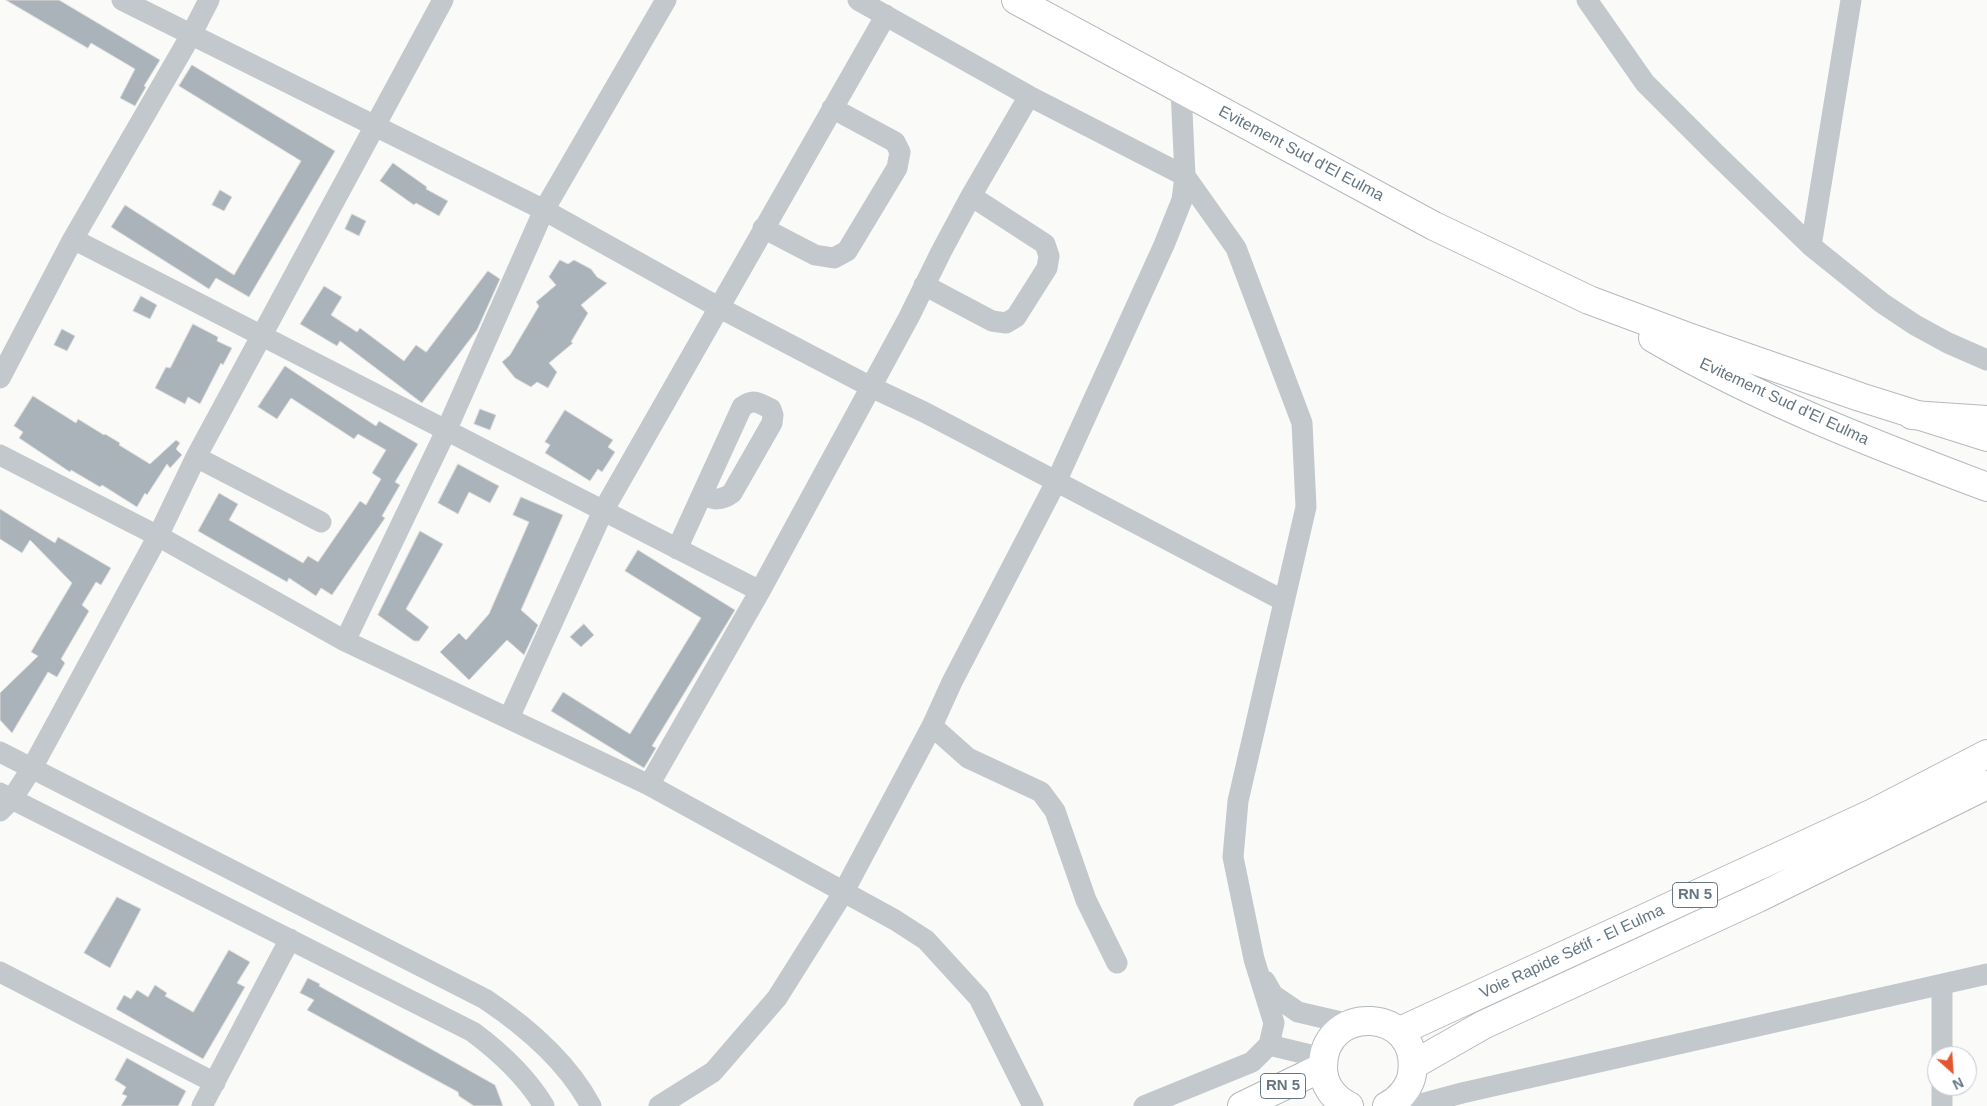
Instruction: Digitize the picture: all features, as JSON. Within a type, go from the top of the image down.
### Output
[{"type":"main road","name":"Evitement Sud d'El Eulma","points":[[1016,0],[1434,226],[1589,300],[1699,341],[1912,414],[1987,436]]},
{"type":"main road","name":"Evitement Sud d'El Eulma","points":[[1589,300],[1684,356],[1784,406],[1897,453],[1987,487]]},
{"type":"main road","points":[[1912,414],[1987,420]]},
{"type":"main road","name":"Voie Rapide Sétif - El Eulma","points":[[1400,1031],[1873,813],[1987,754]]},
{"type":"main road","name":"Voie Rapide Sétif - El Eulma","points":[[1412,1072],[1483,1025],[1758,898],[1987,784]]},
{"type":"main road","points":[[1350,1024],[1364,1020],[1379,1021],[1400,1031],[1411,1050],[1412,1072]]},
{"type":"main road","name":"RN 5","points":[[1336,1104],[1323,1074],[1323,1062],[1328,1044],[1337,1032],[1350,1024]]},
{"type":"main road","name":"RN 5","points":[[1242,1106],[1323,1062]]},
{"type":"main road","name":"RN 5","points":[[1387,1106],[1403,1094],[1412,1072]]},
{"type":"street","points":[[122,0],[544,210],[718,307],[871,387],[924,412],[1284,601]]},
{"type":"street","points":[[0,378],[73,239],[192,35],[209,0]]},
{"type":"street","points":[[443,0],[196,457],[158,536],[32,768],[4,801],[290,939],[473,1032],[525,1078],[544,1106]]},
{"type":"street","points":[[345,641],[446,432],[544,210],[666,0]]},
{"type":"street","points":[[858,0],[1029,96],[1186,176],[1236,248],[1302,423],[1306,507],[1238,801],[1233,857],[1254,959],[1274,1024],[1269,1045],[1252,1062],[1144,1106]]},
{"type":"street","points":[[1587,0],[1646,83],[1811,246],[1882,304],[1948,343],[1987,360]]},
{"type":"street","points":[[1811,246],[1851,0]]},
{"type":"street","points":[[509,718],[603,510],[886,15]]},
{"type":"street","points":[[659,1106],[712,1072],[777,998],[843,893],[932,726],[1056,482],[1164,245],[1182,200],[1186,176],[1181,90]]},
{"type":"street","points":[[649,785],[760,591],[909,317],[970,196],[1029,96]]},
{"type":"street","points":[[763,228],[815,255],[834,258],[847,251],[897,168],[900,152],[895,142],[832,108]]},
{"type":"street","points":[[924,285],[992,321],[1006,323],[1016,317],[1047,268],[1049,256],[1044,244],[970,196]]},
{"type":"street","points":[[73,239],[446,432],[760,591]]},
{"type":"street","points":[[0,454],[158,536],[345,641],[649,785],[895,920],[926,940],[979,998],[1034,1106]]},
{"type":"street","points":[[196,457],[321,522]]},
{"type":"street","points":[[677,549],[703,495]]},
{"type":"street","points":[[932,726],[968,758],[1041,792],[1055,811],[1086,900],[1117,963]]},
{"type":"street","points":[[0,752],[485,999],[509,1014],[551,1052],[569,1073],[591,1106]]},
{"type":"street","points":[[202,1106],[290,939]]},
{"type":"street","points":[[1254,959],[1273,995],[1298,1012],[1350,1024]]},
{"type":"street","points":[[0,972],[215,1083]]},
{"type":"street","points":[[1414,1106],[1462,1093],[1987,974]]},
{"type":"street","points":[[1942,985],[1942,1046]]},
{"type":"street","points":[[1269,1045],[1323,1062]]},
{"type":"street","points":[[1408,1106],[1412,1072]]},
{"type":"building","points":[[6,0],[59,0],[160,60],[144,86],[146,87],[135,106],[120,98],[135,69],[91,43],[88,48]]},
{"type":"building","points":[[192,65],[335,151],[249,297],[216,278],[209,289],[111,227],[125,205],[234,275],[301,161],[179,86]]},
{"type":"building","points":[[393,163],[427,187],[426,189],[448,201],[439,216],[416,203],[414,205],[380,181]]},
{"type":"building","points":[[220,190],[232,197],[224,211],[212,205]]},
{"type":"building","points":[[352,214],[366,221],[359,236],[345,229]]},
{"type":"building","points":[[560,260],[568,264],[574,260],[591,269],[597,277],[607,283],[581,305],[588,313],[571,342],[573,343],[549,363],[557,372],[548,388],[537,382],[531,387],[515,378],[502,362],[510,355],[539,306],[536,302],[556,285],[549,277]]},
{"type":"building","points":[[488,271],[500,279],[477,330],[422,403],[340,341],[337,346],[300,324],[324,286],[342,297],[331,315],[357,332],[360,328],[404,361],[416,345],[426,352]]},
{"type":"building","points":[[141,296],[157,305],[150,319],[133,311]]},
{"type":"building","points":[[193,324],[218,337],[217,341],[232,348],[223,365],[221,363],[200,404],[188,397],[185,404],[155,388],[166,367],[170,368]]},
{"type":"building","points":[[62,329],[75,336],[67,351],[54,345]]},
{"type":"building","points":[[285,366],[376,426],[379,421],[418,444],[395,482],[400,485],[382,516],[385,518],[332,595],[321,588],[316,596],[289,578],[287,582],[198,531],[219,493],[238,504],[229,520],[303,563],[308,556],[318,562],[360,501],[366,505],[381,479],[372,473],[386,450],[358,434],[354,439],[291,398],[277,419],[258,407]]},
{"type":"building","points":[[33,396],[76,423],[78,419],[105,434],[150,464],[176,440],[180,443],[176,449],[182,455],[170,468],[167,464],[137,507],[102,485],[100,487],[71,470],[70,472],[19,438],[23,432],[14,426]]},
{"type":"building","points":[[480,409],[496,415],[490,430],[474,424]]},
{"type":"building","points":[[565,410],[613,440],[608,447],[615,452],[602,472],[598,469],[590,481],[545,453],[550,445],[545,442]]},
{"type":"building","points":[[458,464],[499,486],[490,503],[469,492],[458,514],[438,503]]},
{"type":"building","points":[[521,497],[563,515],[521,610],[538,625],[524,655],[507,640],[469,680],[440,652],[459,633],[466,640],[489,614],[529,522],[513,515]]},
{"type":"building","points":[[0,509],[55,543],[58,537],[111,568],[101,585],[96,582],[82,605],[89,611],[61,659],[65,663],[57,677],[48,672],[12,733],[0,720],[0,693],[38,656],[31,652],[72,583],[30,540],[22,553],[0,539]]},
{"type":"building","points":[[420,531],[443,544],[406,609],[429,627],[419,641],[414,641],[378,615]]},
{"type":"building","points":[[638,550],[735,610],[652,746],[656,748],[644,768],[551,711],[563,692],[630,734],[701,618],[625,571]]},
{"type":"building","points":[[584,624],[594,635],[581,647],[570,637]]},
{"type":"building","points":[[117,897],[141,909],[110,968],[84,953]]},
{"type":"building","points":[[229,950],[250,962],[237,983],[245,987],[203,1059],[116,1009],[124,995],[131,999],[137,990],[148,997],[155,985],[167,993],[165,996],[193,1012]]},
{"type":"building","points":[[308,978],[495,1085],[503,1106],[474,1106],[459,1096],[458,1092],[307,1010],[314,1000],[300,993]]},
{"type":"building","points":[[127,1058],[186,1091],[178,1106],[121,1106],[127,1096],[122,1094],[126,1087],[115,1080]]}]
